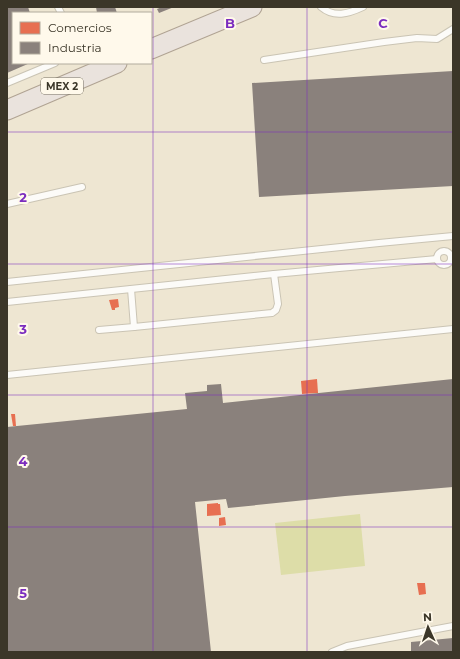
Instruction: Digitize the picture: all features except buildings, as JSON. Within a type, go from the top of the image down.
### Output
[{"type":"main road","points":[[152,49],[252,7]]},
{"type":"main road","name":"MEX 2","points":[[7,110],[87,72],[114,64]]},
{"type":"lane","points":[[321,7],[328,13],[341,14],[363,7]]},
{"type":"lane","points":[[264,60],[410,39],[437,39],[453,29]]},
{"type":"lane","points":[[7,83],[53,64]]},
{"type":"lane","points":[[7,204],[82,187]]},
{"type":"lane","points":[[7,282],[378,242],[453,236]]},
{"type":"lane","points":[[7,302],[274,274],[437,259]]},
{"type":"lane","points":[[99,330],[272,313],[276,310],[278,304],[274,274]]},
{"type":"lane","points":[[131,289],[134,327]]},
{"type":"lane","points":[[7,375],[453,329]]},
{"type":"lane","points":[[332,652],[346,646],[453,626]]},
{"type":"green space","points":[[360,514],[365,566],[281,575],[275,523]]}]
